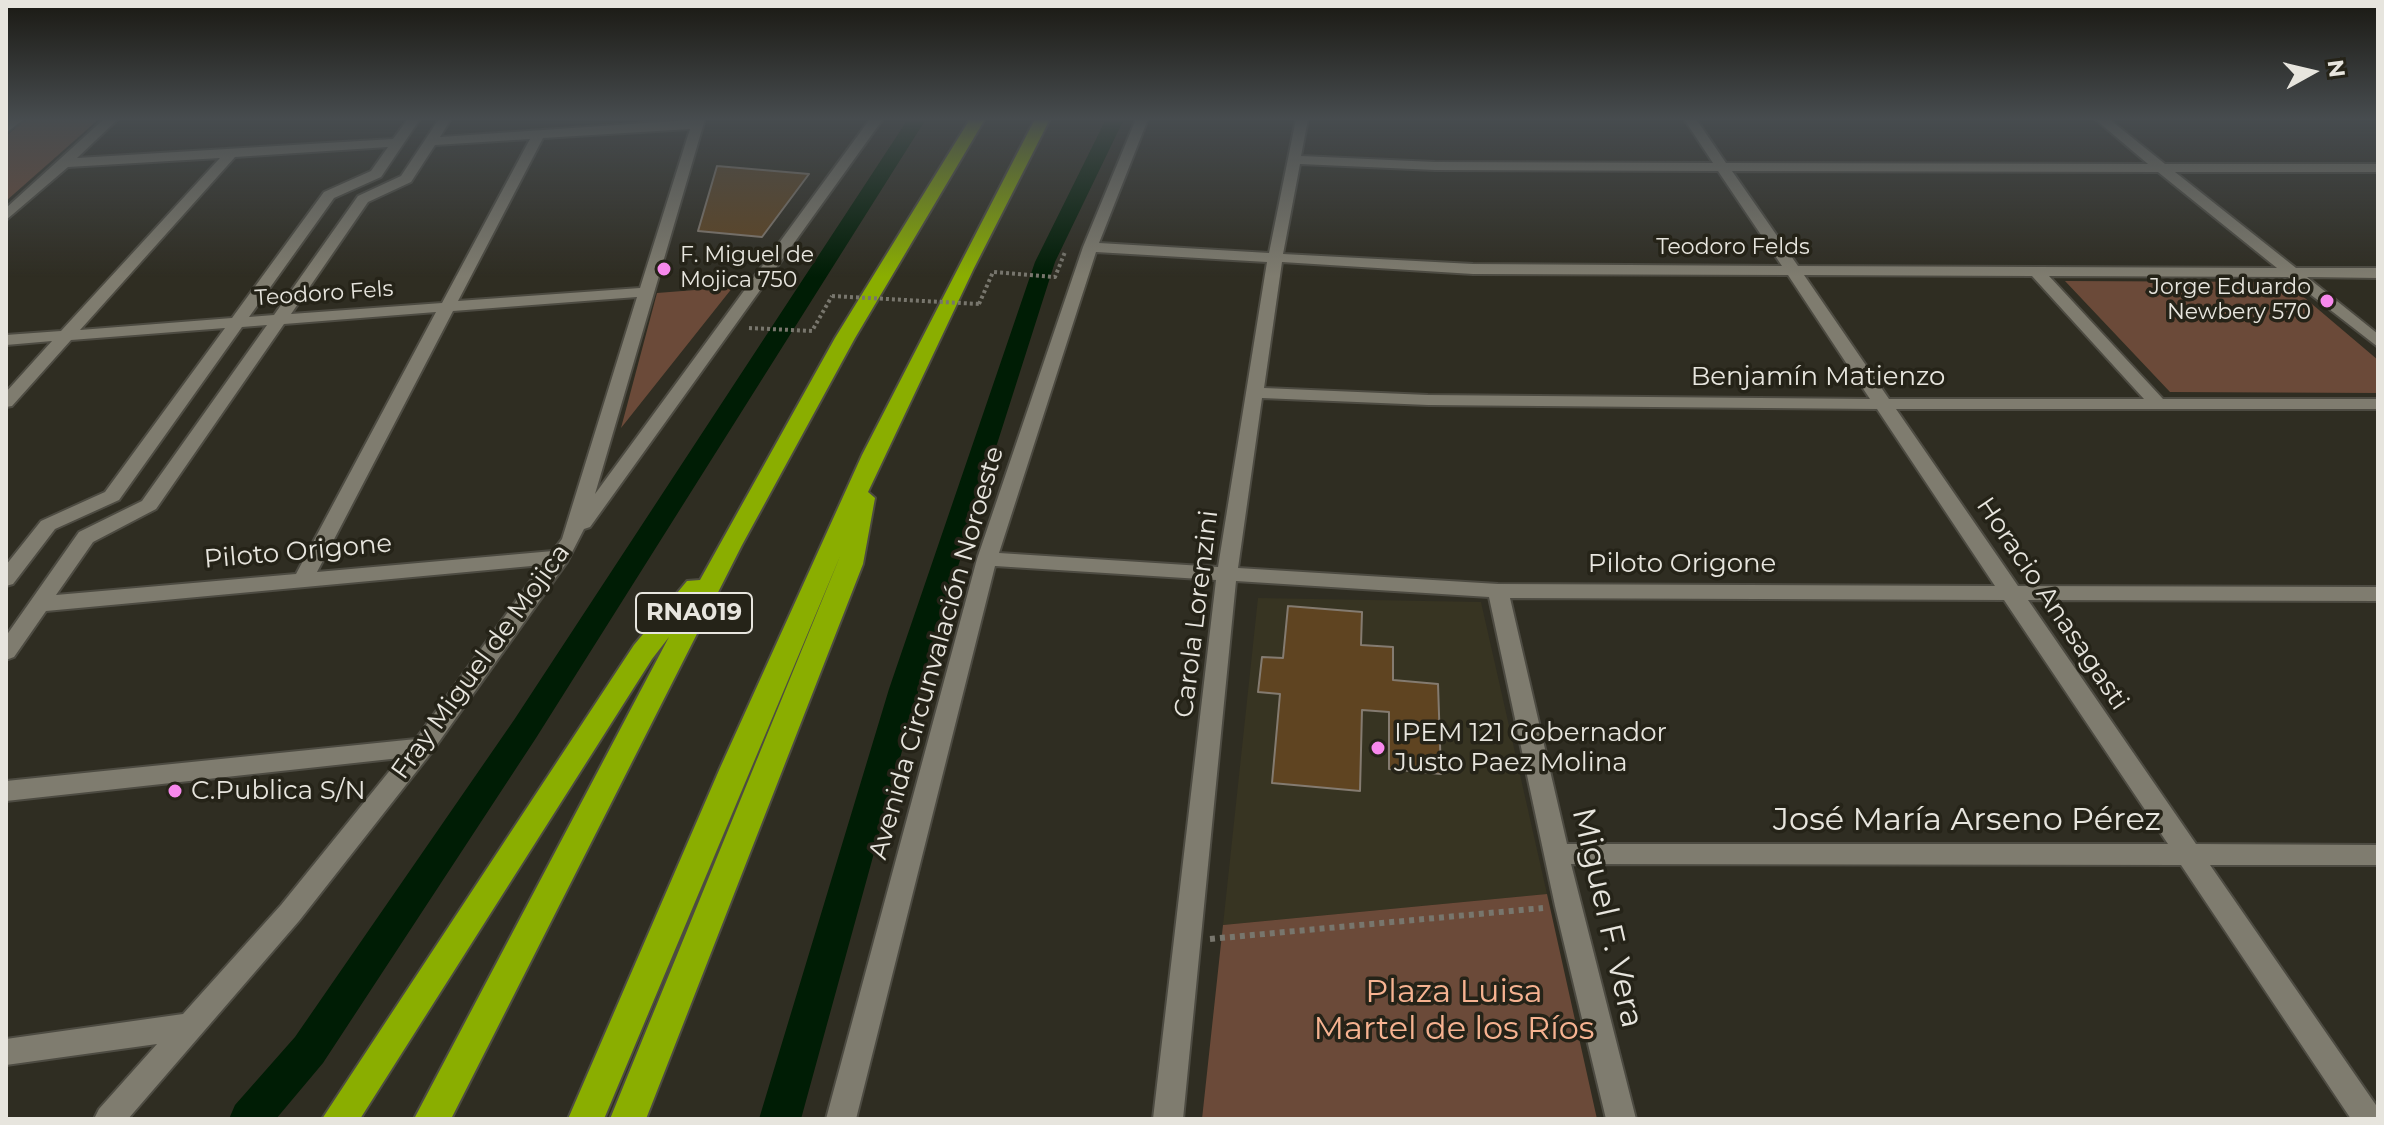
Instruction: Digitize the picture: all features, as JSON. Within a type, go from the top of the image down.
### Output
[{"type":"highway","name":"RNA019","points":[[432,1119],[730,545],[845,338],[946,172]]},
{"type":"highway","name":"RNA019","points":[[586,1119],[734,768],[873,455],[1015,172]]},
{"type":"highway","points":[[628,1119],[851,564],[873,455]]},
{"type":"highway","points":[[340,1119],[643,652],[730,545]]},
{"type":"street","points":[[6,216],[55,172]]},
{"type":"street","points":[[6,402],[214,172]]},
{"type":"street","points":[[6,579],[48,525],[112,496],[240,323],[329,195],[378,172]]},
{"type":"street","points":[[6,652],[86,537],[149,505],[363,199],[406,179],[411,172]]},
{"type":"street","points":[[303,580],[519,172]]},
{"type":"street","name":"Fray Miguel de Mojica","points":[[109,1119],[290,913],[423,747],[565,548],[683,172]]},
{"type":"street","points":[[565,548],[839,172]]},
{"type":"street","name":"Avenida Circunvalación Noroeste","points":[[841,1119],[987,559],[1090,247],[1121,172]]},
{"type":"street","name":"Carola Lorenzini","points":[[1168,1119],[1227,574],[1291,172]]},
{"type":"street","name":"Horacio Anasagasti","points":[[1724,172],[2368,1119]]},
{"type":"street","points":[[2165,172],[2378,342]]},
{"type":"street","name":"Teodoro Felds","points":[[1090,247],[1473,269],[2378,273]]},
{"type":"street","points":[[2035,270],[2157,403]]},
{"type":"street","name":"Teodoro Fels","points":[[6,340],[646,292]]},
{"type":"street","name":"Benjamín Matienzo","points":[[1257,393],[1428,400],[2378,404]]},
{"type":"street","points":[[605,427],[615,438],[650,434]]},
{"type":"street","name":"Piloto Origone","points":[[40,604],[303,580],[565,548]]},
{"type":"street","name":"Piloto Origone","points":[[987,559],[1498,591],[2378,594]]},
{"type":"street","name":"Miguel F. Vera","points":[[1498,591],[1568,906],[1621,1119]]},
{"type":"street","points":[[6,791],[423,747]]},
{"type":"street","name":"José María Arseno Pérez","points":[[1556,854],[2378,855]]},
{"type":"street","points":[[6,1052],[190,1026]]},
{"type":"path","points":[[754,316],[747,328],[812,331],[832,296],[979,304],[993,272],[1055,277],[1066,248]]},
{"type":"path","points":[[1188,941],[1568,906]]},
{"type":"shaded area","name":"IPEM 121 Gobernador Justo Paez Molina","points":[[1258,598],[1481,602],[1547,894],[1223,925]]},
{"type":"green space","points":[[6,172],[39,172],[6,201]]},
{"type":"green space","points":[[2065,281],[2286,282],[2378,360],[2378,393],[2170,392]]},
{"type":"green space","points":[[733,287],[621,428],[657,293]]},
{"type":"green space","name":"Plaza Luisa Martel de los Ríos","points":[[1547,894],[1597,1119],[1202,1119],[1223,925]]},
{"type":"building","points":[[715,172],[809,174],[762,237],[698,231]]},
{"type":"building","points":[[1288,606],[1362,612],[1361,645],[1393,647],[1393,680],[1438,684],[1441,774],[1389,769],[1389,712],[1362,710],[1360,791],[1272,783],[1280,694],[1258,692],[1262,657],[1283,658]]},
{"type":"waterway","points":[[250,1119],[309,1050],[525,729],[883,172]]},
{"type":"waterway","points":[[780,1119],[904,689],[1045,262],[1089,172]]},
{"type":"place","name":"F. Miguel de Mojica 750","points":[[664,269]]},
{"type":"place","name":"Jorge Eduardo Newbery 570","points":[[2327,301]]},
{"type":"place","name":"IPEM 121 Gobernador Justo Paez Molina","points":[[1378,748]]},
{"type":"place","name":"C.Publica S/N","points":[[175,791]]}]
